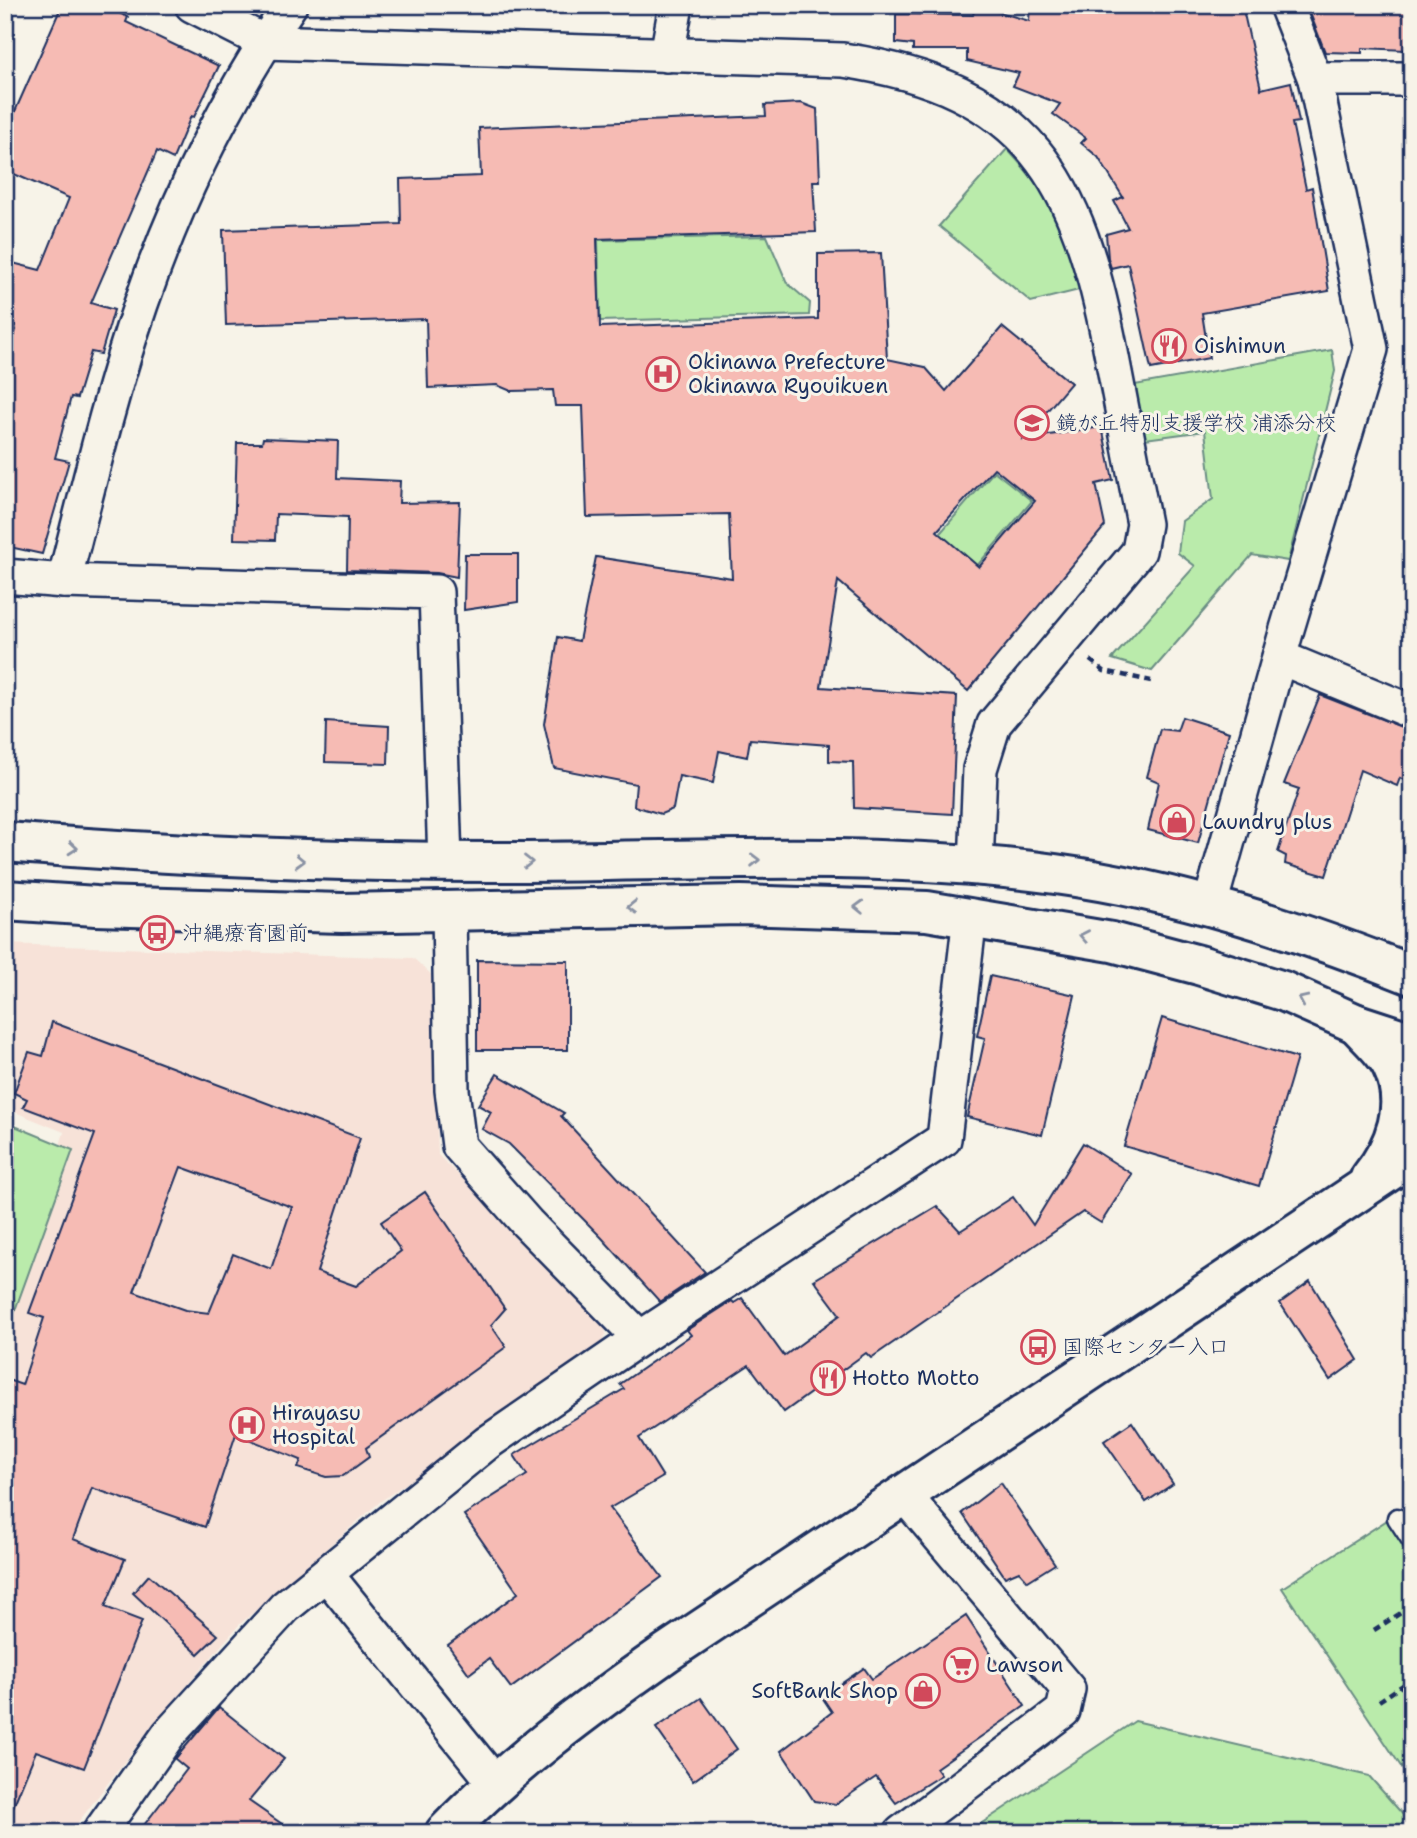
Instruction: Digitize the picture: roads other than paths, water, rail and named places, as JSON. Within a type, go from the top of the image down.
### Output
[{"type":"street","points":[[192,5],[265,42],[843,61],[891,68],[932,79],[970,97],[1009,126],[1042,158],[1063,190],[1082,232],[1097,278],[1144,524],[1139,551],[994,724],[980,769],[976,865]]},
{"type":"street","points":[[64,581],[141,304],[189,186],[218,125],[265,42],[290,5]]},
{"type":"street","points":[[667,55],[676,5]]},
{"type":"street","points":[[1210,905],[1279,657],[1371,349],[1315,79],[1286,5]]},
{"type":"street","points":[[1315,79],[1412,79]]},
{"type":"street","points":[[5,576],[64,581],[436,593],[445,862]]},
{"type":"street","points":[[1279,657],[1412,712]]},
{"type":"street","points":[[5,842],[222,858],[445,862],[821,859],[976,865],[1104,882],[1210,905],[1296,932],[1412,975]]},
{"type":"street","points":[[5,900],[301,912],[780,905],[872,907],[970,916],[1112,942],[1199,965],[1283,991],[1357,1024],[1412,1042]]},
{"type":"street","points":[[449,911],[452,1090],[459,1146],[527,1223],[639,1339]]},
{"type":"street","points":[[99,1833],[169,1734],[285,1607],[487,1443],[639,1339],[944,1139],[970,916]]},
{"type":"street","points":[[1357,1024],[1392,1065],[1400,1094],[1399,1120],[1393,1140],[1384,1161],[1365,1186]]},
{"type":"street","points":[[445,1833],[496,1784],[607,1695],[656,1660],[1412,1156]]},
{"type":"street","points":[[901,1833],[1063,1711],[1068,1689],[905,1496]]},
{"type":"street","points":[[327,1575],[496,1784]]},
{"type":"lane","points":[[1397,1518],[1412,1541]]},
{"type":"place","name":"Oishimun","points":[[1169,346]]},
{"type":"place","name":"Okinawa Prefecture Okinawa Ryouikuen","points":[[663,374]]},
{"type":"place","name":"鏡が丘特別支援学校 浦添分校","points":[[1032,423]]},
{"type":"place","name":"Laundry plus","points":[[1177,822]]},
{"type":"place","name":"沖縄療育園前","points":[[157,933]]},
{"type":"place","name":"国際センター入口","points":[[1038,1347]]},
{"type":"place","name":"Hotto Motto","points":[[828,1378]]},
{"type":"place","name":"Hirayasu Hospital","points":[[247,1425]]},
{"type":"place","name":"Lawson","points":[[961,1665]]},
{"type":"place","name":"SoftBank Shop","points":[[923,1691]]}]
